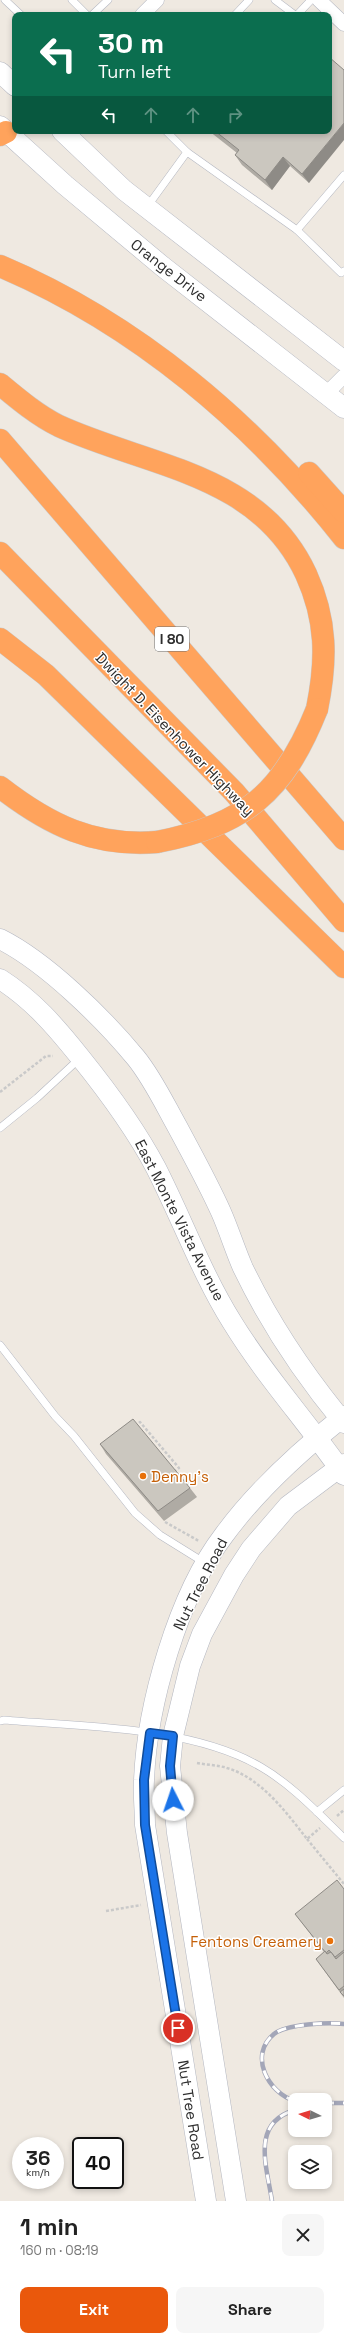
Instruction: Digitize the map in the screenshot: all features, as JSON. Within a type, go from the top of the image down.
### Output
[{"type":"highway","points":[[0,266],[94,313],[133,338],[188,380],[247,430],[308,492],[344,538]]},
{"type":"highway","points":[[133,338],[161,352],[211,384],[239,406],[311,475],[344,512]]},
{"type":"highway","points":[[0,384],[27,406],[58,425],[204,478],[235,494],[262,514],[283,536],[296,555],[315,594],[325,652],[323,680],[317,709],[304,743],[287,770],[268,791],[243,811],[221,824],[187,835],[157,842],[133,844],[105,840],[82,835],[34,812],[0,787]]},
{"type":"highway","name":"I 80","points":[[0,440],[344,838]]},
{"type":"highway","name":"Dwight D. Eisenhower Highway","points":[[0,553],[234,792],[344,921]]},
{"type":"highway","points":[[0,639],[52,680],[344,967]]},
{"type":"street","points":[[145,12],[157,0]]},
{"type":"street","points":[[319,0],[332,12]]},
{"type":"street","points":[[332,12],[344,24]]},
{"type":"street","points":[[0,72],[12,83]]},
{"type":"street","name":"Orange Drive","points":[[5,130],[65,185],[162,266],[327,393],[344,408]]},
{"type":"street","points":[[65,134],[124,190],[344,361]]},
{"type":"street","points":[[327,393],[344,376]]},
{"type":"street","points":[[0,939],[38,963],[75,995],[136,1059],[160,1095],[193,1156],[221,1211],[243,1268],[271,1321],[343,1419]]},
{"type":"street","name":"East Monte Vista Avenue","points":[[0,979],[21,992],[51,1020],[108,1091],[156,1167],[231,1321],[260,1365],[316,1439],[342,1469]]},
{"type":"street","name":"Nut Tree Road","points":[[206,2201],[145,1825],[144,1780],[150,1733],[165,1664],[175,1630],[206,1564],[223,1536],[251,1501],[316,1439],[343,1419]]},
{"type":"street","name":"Nut Tree Road","points":[[236,2201],[177,1834],[170,1766],[173,1736],[188,1673],[202,1634],[234,1575],[251,1549],[288,1506],[342,1469]]},
{"type":"lane","points":[[6,0],[18,12]]},
{"type":"lane","points":[[72,0],[84,12]]},
{"type":"lane","points":[[95,12],[108,0]]},
{"type":"lane","points":[[238,12],[250,0]]},
{"type":"lane","points":[[275,0],[292,12]]},
{"type":"lane","points":[[299,12],[311,0]]},
{"type":"lane","points":[[169,134],[186,152],[296,230],[341,274],[344,271]]},
{"type":"lane","points":[[147,208],[186,152]]},
{"type":"lane","points":[[296,230],[344,175]]},
{"type":"lane","points":[[0,1128],[37,1098],[81,1058]]},
{"type":"lane","points":[[0,1345],[55,1416],[74,1436],[135,1513],[160,1535],[206,1564]]},
{"type":"lane","points":[[0,1721],[173,1736],[237,1755],[262,1768],[317,1812],[344,1838]]},
{"type":"lane","points":[[317,1812],[344,1790]]},
{"type":"path","points":[[0,1092],[46,1056],[53,1056]]},
{"type":"path","points":[[129,1431],[140,1422],[179,1468],[175,1471]]},
{"type":"path","points":[[160,1520],[203,1543]]},
{"type":"path","points":[[197,1763],[227,1768],[254,1782],[269,1795],[344,1884]]},
{"type":"path","points":[[307,1839],[344,1810]]},
{"type":"path","points":[[106,1911],[158,1901]]},
{"type":"building","points":[[332,60],[344,70],[344,123],[302,174],[283,157],[265,180],[235,155],[239,150],[219,134],[332,134]]},
{"type":"building","points":[[133,1419],[190,1488],[158,1511],[100,1444]]},
{"type":"building","name":"Fentons Creamery","points":[[337,1880],[344,1889],[344,1950],[335,1957],[329,1950],[326,1953],[295,1914]]},
{"type":"building","points":[[325,1951],[327,1954],[331,1952],[336,1959],[344,1952],[344,1986],[339,1990],[316,1959]]},
{"type":"building","points":[[344,1989],[344,1996],[340,1992]]},
{"type":"railway","points":[[288,2098],[277,2090],[270,2082],[265,2072],[262,2062],[266,2043],[274,2034],[288,2028],[328,2023],[344,2024]]},
{"type":"railway","points":[[332,2103],[344,2103]]},
{"type":"railway","points":[[272,2201],[265,2161],[267,2136],[272,2125],[281,2116],[288,2113]]},
{"type":"place","name":"Denny's","points":[[143,1476]]},
{"type":"place","name":"Fentons Creamery","points":[[330,1941]]},
{"type":"route","points":[[173,1800],[170,1766],[173,1736],[150,1733],[144,1780],[145,1825],[178,2028]]}]
